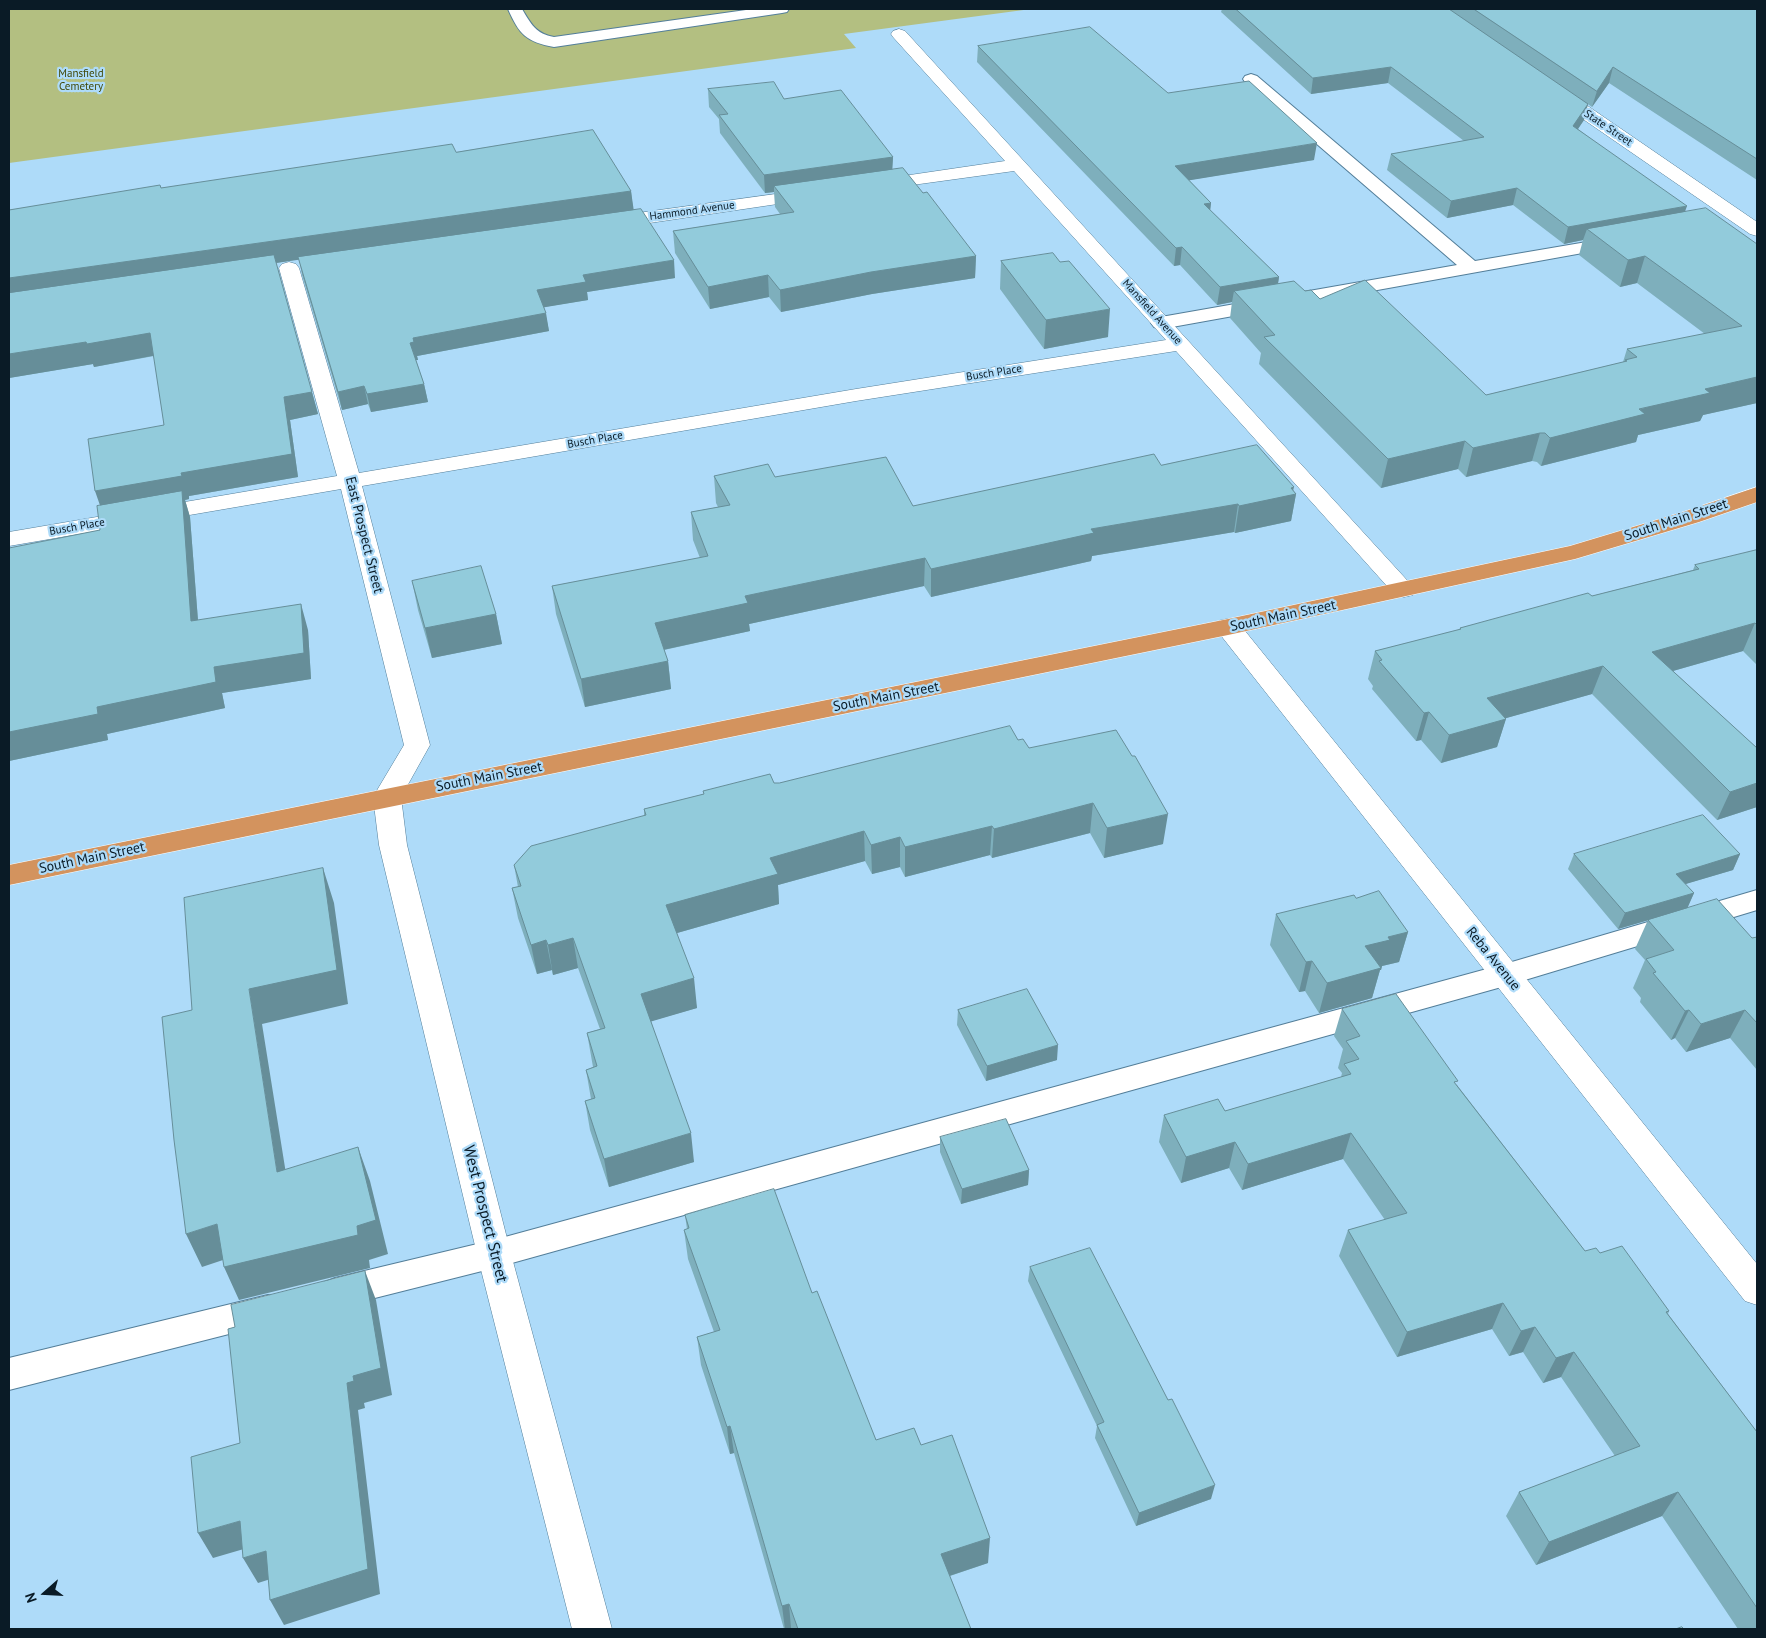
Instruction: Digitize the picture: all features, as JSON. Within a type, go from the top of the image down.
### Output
[{"type":"highway","name":"South Main Street","points":[[9,875],[1404,590],[1575,552],[1690,518],[1757,494]]},
{"type":"street","name":"Mansfield Avenue","points":[[899,34],[1404,590]]},
{"type":"street","name":"State Street","points":[[1540,81],[1750,224]]},
{"type":"street","points":[[860,187],[1018,164]]},
{"type":"street","name":"Hammond Avenue","points":[[595,225],[831,191]]},
{"type":"street","name":"East Prospect Street","points":[[289,268],[350,481],[418,745],[387,797]]},
{"type":"street","name":"Busch Place","points":[[9,539],[856,395],[1181,344]]},
{"type":"street","name":"Reba Avenue","points":[[1228,627],[1757,1290]]},
{"type":"street","name":"West Prospect Street","points":[[387,797],[393,845],[494,1254],[592,1629]]},
{"type":"lane","points":[[515,9],[530,35],[538,40],[554,42],[782,9]]},
{"type":"lane","points":[[1251,79],[1472,268]]},
{"type":"lane","points":[[1714,224],[1750,224]]},
{"type":"lane","points":[[1161,323],[1636,238]]},
{"type":"lane","points":[[9,1374],[494,1254],[1505,975],[1757,900]]},
{"type":"green space","name":"Mansfield Cemetery","points":[[9,9],[1031,9],[844,34],[856,48],[9,163]]},
{"type":"building","points":[[1236,9],[1449,9],[1588,104],[1573,126],[1687,206],[1568,227],[1517,188],[1451,201],[1391,154],[1484,137],[1391,67],[1313,78]]},
{"type":"building","points":[[1474,9],[1757,9],[1757,159],[1613,67],[1597,91]]},
{"type":"building","points":[[1090,27],[1168,93],[1249,81],[1317,143],[1175,166],[1211,203],[1204,204],[1279,277],[1220,287],[1182,247],[1176,248],[978,46]]},
{"type":"building","points":[[774,82],[784,99],[841,90],[893,157],[764,175],[719,115],[728,114],[708,89]]},
{"type":"building","points":[[593,130],[631,191],[9,278],[9,210],[160,185],[161,188],[452,144],[456,152]]},
{"type":"building","points":[[903,168],[923,193],[927,192],[976,256],[871,272],[780,290],[768,275],[708,287],[673,231],[794,212],[774,186]]},
{"type":"building","points":[[1706,208],[1757,244],[1757,377],[1705,389],[1710,393],[1639,409],[1645,414],[1550,438],[1545,433],[1540,433],[1473,448],[1465,441],[1388,459],[1264,337],[1275,335],[1234,291],[1294,281],[1305,291],[1311,290],[1320,299],[1365,280],[1486,395],[1637,357],[1627,349],[1742,326],[1645,256],[1628,260],[1587,229]]},
{"type":"building","points":[[641,209],[674,260],[583,275],[586,282],[537,290],[546,313],[413,338],[414,342],[410,343],[424,384],[367,394],[364,386],[338,392],[298,257]]},
{"type":"building","points":[[1053,253],[1060,262],[1069,261],[1110,309],[1046,320],[1001,261]]},
{"type":"building","points":[[274,255],[312,392],[284,397],[292,454],[181,473],[182,476],[95,491],[88,439],[164,425],[150,333],[87,344],[86,342],[9,354],[9,293]]},
{"type":"building","points":[[1257,445],[1294,487],[1291,488],[1296,494],[1239,506],[1238,504],[1091,529],[1094,533],[931,569],[925,558],[745,596],[748,603],[655,623],[668,661],[581,679],[552,586],[708,556],[691,512],[730,505],[714,476],[768,464],[775,477],[886,457],[913,506],[1154,454],[1161,465]]},
{"type":"building","points":[[182,491],[191,621],[301,604],[304,653],[214,667],[216,682],[97,707],[98,714],[9,732],[9,548],[100,530],[97,506]]},
{"type":"building","points":[[1757,550],[1757,625],[1755,623],[1652,652],[1757,748],[1757,783],[1730,792],[1603,666],[1487,698],[1506,719],[1449,735],[1429,712],[1424,713],[1379,661],[1382,660],[1375,651],[1588,593],[1592,596],[1699,569],[1695,565]]},
{"type":"building","points":[[481,566],[496,614],[425,628],[412,581]]},
{"type":"building","points":[[1010,726],[1018,740],[1023,739],[1029,748],[1116,730],[1132,756],[1135,756],[1168,814],[1107,828],[1093,803],[994,829],[992,826],[905,847],[900,837],[871,845],[864,831],[770,858],[778,874],[666,905],[694,978],[641,994],[691,1133],[604,1159],[585,1101],[595,1098],[586,1070],[597,1066],[587,1033],[605,1028],[573,938],[548,945],[546,940],[531,945],[512,888],[521,886],[514,865],[531,846],[646,815],[644,809],[704,794],[703,791],[770,774],[774,783],[779,783]]},
{"type":"building","points":[[1703,815],[1740,854],[1676,874],[1694,893],[1625,913],[1574,854]]},
{"type":"building","points":[[323,868],[337,970],[249,989],[277,1172],[358,1147],[376,1220],[357,1226],[358,1235],[224,1267],[217,1224],[186,1234],[174,1140],[162,1017],[192,1010],[184,898]]},
{"type":"building","points":[[1379,891],[1408,932],[1388,937],[1390,940],[1365,946],[1381,968],[1327,983],[1312,961],[1306,962],[1276,914],[1354,895],[1356,898]]},
{"type":"building","points":[[1717,899],[1752,938],[1757,937],[1757,1023],[1745,1010],[1701,1024],[1689,1010],[1685,1011],[1653,973],[1656,972],[1646,959],[1674,950],[1648,920]]},
{"type":"building","points":[[1027,989],[1058,1045],[987,1066],[958,1010]]},
{"type":"building","points":[[1396,994],[1458,1081],[1454,1082],[1585,1251],[1596,1248],[1600,1253],[1622,1246],[1669,1311],[1666,1312],[1757,1432],[1757,1608],[1678,1492],[1549,1542],[1519,1492],[1640,1446],[1574,1352],[1556,1358],[1535,1327],[1521,1331],[1503,1303],[1407,1332],[1348,1230],[1407,1213],[1351,1133],[1248,1164],[1235,1142],[1186,1157],[1164,1115],[1218,1099],[1225,1111],[1351,1074],[1344,1064],[1359,1059],[1346,1041],[1360,1036],[1342,1009]]},
{"type":"building","points":[[1006,1119],[1029,1170],[962,1189],[940,1137]]},
{"type":"building","points":[[774,1189],[812,1293],[817,1291],[876,1440],[914,1428],[921,1445],[952,1435],[990,1538],[941,1554],[971,1629],[798,1629],[789,1604],[782,1606],[730,1426],[727,1427],[697,1337],[720,1330],[684,1230],[689,1228],[685,1215]]},
{"type":"building","points":[[1090,1248],[1168,1400],[1172,1399],[1215,1485],[1139,1513],[1097,1425],[1104,1422],[1030,1267]]},
{"type":"building","points":[[365,1271],[381,1368],[353,1376],[354,1381],[347,1383],[368,1569],[270,1600],[266,1551],[243,1558],[240,1521],[198,1533],[191,1457],[240,1443],[228,1329],[235,1327],[231,1305]]}]
